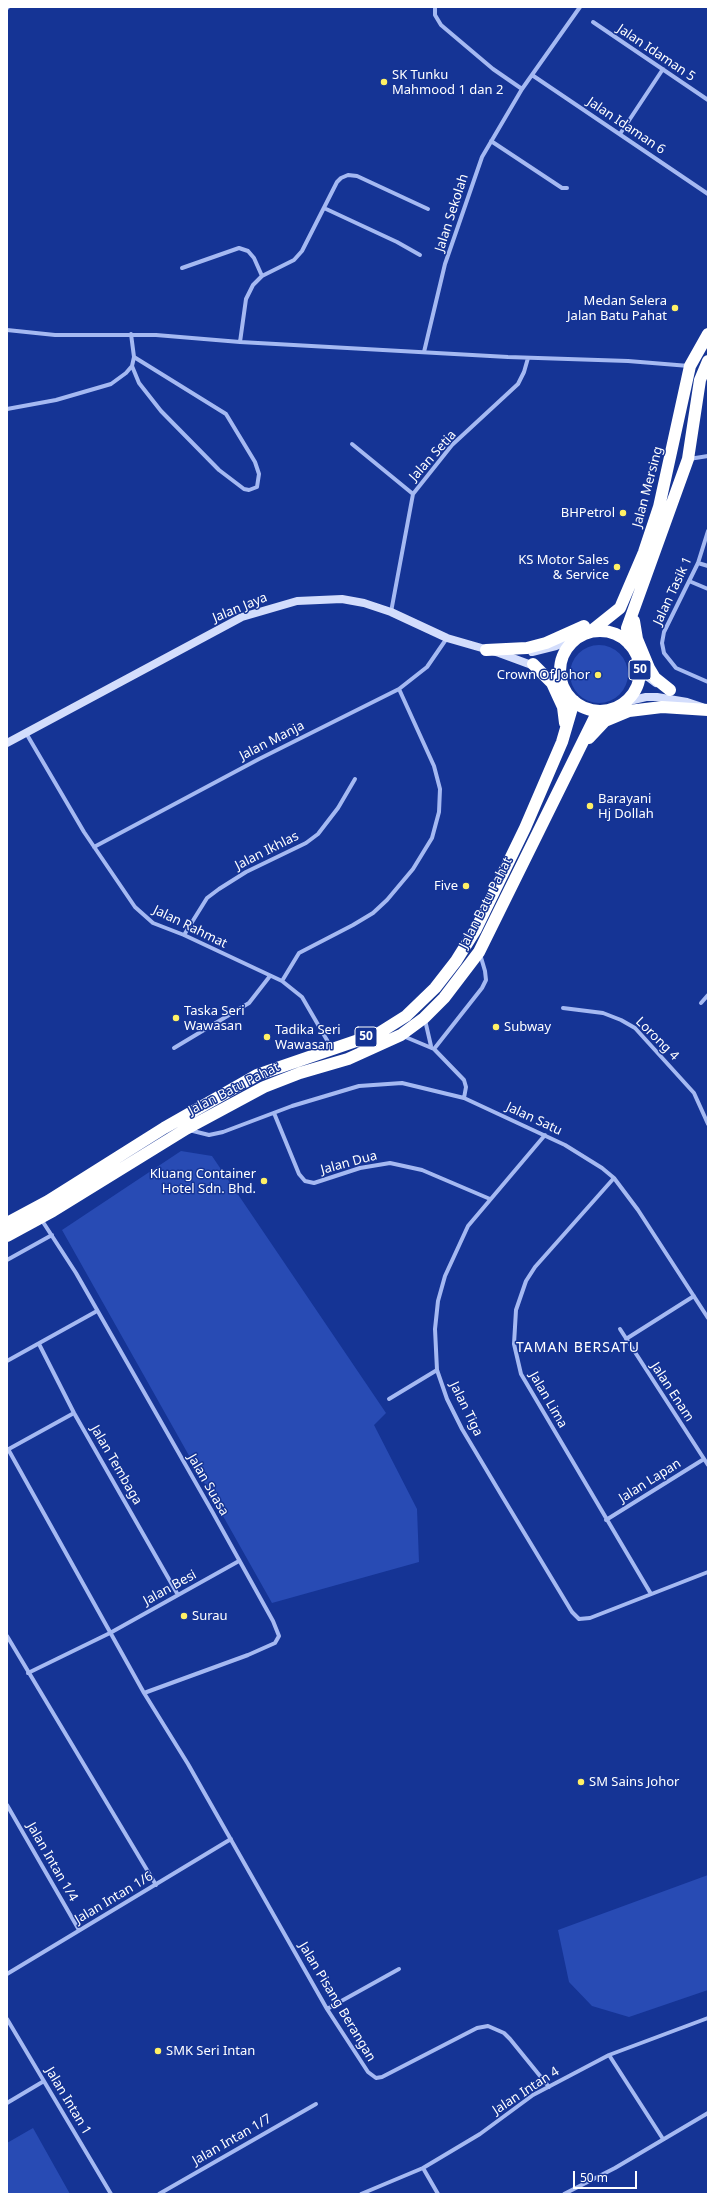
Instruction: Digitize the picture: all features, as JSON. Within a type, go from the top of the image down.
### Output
[{"type":"highway","name":"Jalan Mersing","points":[[590,632],[620,608],[632,580],[659,507],[690,366],[708,334]]},
{"type":"highway","points":[[688,460],[700,380],[708,362]]},
{"type":"highway","name":"50","points":[[625,702],[633,693],[638,683],[640,671],[639,661],[629,644],[627,628],[641,593],[688,460]]},
{"type":"highway","points":[[486,650],[526,648],[546,643],[571,633],[593,621],[613,605],[632,580]]},
{"type":"highway","points":[[633,614],[637,639],[649,668],[655,678],[670,690]]},
{"type":"highway","name":"50","points":[[562,685],[560,672],[562,659],[568,647],[577,638],[590,632],[611,632],[629,644]]},
{"type":"highway","points":[[533,664],[552,683],[563,707],[566,719],[562,742]]},
{"type":"highway","points":[[562,685],[574,701],[585,708],[598,711],[607,710],[625,702]]},
{"type":"highway","name":"Jalan Batu Pahat","points":[[7,1223],[48,1201],[164,1128],[257,1075],[380,1033],[406,1016],[435,988],[456,961],[476,929],[525,828],[562,742],[574,701]]},
{"type":"highway","points":[[574,759],[595,730],[605,721],[629,711],[662,707],[708,709]]},
{"type":"highway","name":"Jalan Batu Pahat","points":[[7,1236],[41,1218],[186,1129],[264,1087],[300,1073],[348,1059],[401,1035],[424,1018],[444,998],[479,952],[598,711]]},
{"type":"street","points":[[434,7],[435,15],[441,25],[493,69],[522,89]]},
{"type":"street","name":"Jalan Sekolah","points":[[424,352],[445,264],[459,218],[482,157],[522,89],[580,7]]},
{"type":"street","name":"Jalan Idaman 5","points":[[593,22],[708,100]]},
{"type":"street","points":[[620,134],[663,69]]},
{"type":"street","name":"Jalan Idaman 6","points":[[532,75],[708,194]]},
{"type":"street","points":[[491,141],[562,188],[567,188]]},
{"type":"street","points":[[240,342],[246,299],[253,285],[262,276],[294,260],[302,250],[337,182],[348,175],[357,176],[428,209]]},
{"type":"street","points":[[324,208],[397,242],[420,255]]},
{"type":"street","points":[[182,268],[239,248],[248,251],[254,258],[262,276]]},
{"type":"street","points":[[7,330],[55,335],[131,334],[240,342],[528,358],[628,361],[690,366]]},
{"type":"street","points":[[7,409],[32,406],[100,388],[119,379],[132,366],[134,357],[131,334]]},
{"type":"street","points":[[132,366],[139,383],[161,411],[214,464],[244,489],[250,490],[257,487],[259,474],[255,462],[230,418],[221,410],[134,357]]},
{"type":"street","name":"Jalan Setia","points":[[391,612],[413,494],[452,445],[518,384],[524,372],[528,358]]},
{"type":"street","points":[[352,444],[413,494]]},
{"type":"street","points":[[688,460],[708,456]]},
{"type":"street","name":"Jalan Tasik 1","points":[[708,532],[698,563],[664,632],[662,643],[664,653],[676,668],[708,682]]},
{"type":"street","points":[[698,563],[708,566]]},
{"type":"street","points":[[689,581],[708,589]]},
{"type":"street","name":"Jalan Jaya","points":[[7,743],[242,617],[297,601],[342,599],[364,603],[391,612],[447,638],[533,664],[562,685]]},
{"type":"street","name":"Jalan Manja","points":[[94,848],[258,759],[399,689],[427,667],[447,638]]},
{"type":"street","name":"Jalan Jaya","points":[[500,653],[523,653],[543,650],[577,638]]},
{"type":"street","points":[[640,671],[688,702]]},
{"type":"street","points":[[282,981],[299,953],[353,925],[373,912],[387,900],[413,869],[432,838],[439,812],[440,789],[434,766],[399,689]]},
{"type":"street","points":[[625,702],[657,697],[688,702],[708,709]]},
{"type":"street","name":"Jalan Rahmat","points":[[26,733],[94,848],[134,907],[153,923],[184,935],[282,981],[302,997],[332,1050]]},
{"type":"street","name":"Jalan Ikhlas","points":[[184,935],[204,902],[219,889],[246,872],[306,843],[318,834],[338,808],[355,779]]},
{"type":"street","points":[[433,1048],[482,988],[486,980],[485,971],[479,952]]},
{"type":"street","points":[[174,1048],[249,1003],[270,976]]},
{"type":"street","points":[[702,1003],[708,995]]},
{"type":"street","name":"Lorong 4","points":[[563,1008],[603,1013],[621,1020],[635,1028],[694,1093],[708,1124]]},
{"type":"street","points":[[424,1018],[433,1048]]},
{"type":"street","points":[[401,1035],[433,1048],[464,1080],[466,1087],[464,1098]]},
{"type":"street","name":"Jalan Satu","points":[[186,1129],[209,1135],[236,1128],[332,1093],[359,1086],[402,1083],[464,1098],[545,1135],[582,1154],[614,1178],[638,1210],[708,1318]]},
{"type":"street","name":"Jalan Dua","points":[[274,1113],[299,1174],[305,1181],[314,1183],[360,1168],[390,1163],[422,1170],[490,1200]]},
{"type":"street","name":"Jalan Tiga","points":[[545,1135],[468,1226],[445,1276],[438,1301],[435,1329],[437,1370],[447,1399],[462,1429],[575,1616],[584,1620],[651,1594]]},
{"type":"street","name":"Jalan Lima","points":[[614,1178],[535,1267],[526,1281],[516,1310],[514,1336],[517,1359],[521,1374],[651,1594]]},
{"type":"street","name":"Jalan Suasa","points":[[41,1218],[240,1561],[273,1621],[279,1636],[277,1641],[248,1655],[144,1693]]},
{"type":"street","points":[[7,1260],[52,1235]]},
{"type":"street","points":[[626,1339],[694,1296]]},
{"type":"street","points":[[7,1361],[96,1311]]},
{"type":"street","name":"Jalan Enam","points":[[620,1329],[708,1465]]},
{"type":"street","name":"Jalan Tembaga","points":[[39,1344],[74,1413],[178,1595]]},
{"type":"street","points":[[389,1399],[437,1370]]},
{"type":"street","points":[[8,1449],[74,1413]]},
{"type":"street","name":"Jalan Pisang Berangan","points":[[8,1449],[144,1693],[231,1839],[328,2009],[368,2072],[376,2078],[393,2073],[477,2028],[488,2026],[504,2033],[549,2087]]},
{"type":"street","name":"Jalan Lapan","points":[[606,1520],[704,1459]]},
{"type":"street","name":"Jalan Besi","points":[[28,1672],[110,1633],[240,1561]]},
{"type":"street","points":[[651,1594],[708,1572]]},
{"type":"street","points":[[7,1636],[156,1885]]},
{"type":"street","name":"Jalan Intan 1/4","points":[[7,1805],[80,1930]]},
{"type":"street","name":"Jalan Intan 1/6","points":[[7,1973],[231,1839]]},
{"type":"street","points":[[328,2009],[400,1969]]},
{"type":"street","name":"Jalan Intan 4","points":[[361,2194],[423,2168],[480,2134],[533,2095],[609,2055],[708,2018]]},
{"type":"street","name":"Jalan Intan 1","points":[[7,2019],[111,2194]]},
{"type":"street","points":[[609,2055],[663,2139]]},
{"type":"street","points":[[7,2103],[44,2081]]},
{"type":"street","name":"Jalan Intan 1/7","points":[[159,2194],[316,2104]]},
{"type":"street","points":[[564,2194],[615,2168],[708,2113]]},
{"type":"street","points":[[423,2168],[438,2194]]},
{"type":"shaded area","points":[[593,645],[605,645],[620,653],[628,668],[628,680],[620,695],[605,703],[593,703],[578,695],[570,680],[570,668],[578,653]]},
{"type":"shaded area","points":[[181,1151],[212,1156],[386,1413],[374,1425],[417,1509],[419,1562],[272,1603],[62,1230]]},
{"type":"shaded area","points":[[708,1875],[708,1990],[629,2017],[592,2006],[569,1982],[558,1930]]},
{"type":"shaded area","points":[[33,2128],[70,2194],[7,2194],[7,2143]]},
{"type":"place","name":"SK Tunku Mahmood 1 dan 2","points":[[384,82]]},
{"type":"place","name":"Medan Selera Jalan Batu Pahat","points":[[675,308]]},
{"type":"place","name":"BHPetrol","points":[[623,513]]},
{"type":"place","name":"KS Motor Sales & Service","points":[[617,567]]},
{"type":"place","name":"Crown Of Johor","points":[[598,675]]},
{"type":"place","name":"Barayani Hj Dollah","points":[[590,806]]},
{"type":"place","name":"Five","points":[[466,886]]},
{"type":"place","name":"Taska Seri Wawasan","points":[[176,1018]]},
{"type":"place","name":"Subway","points":[[496,1027]]},
{"type":"place","name":"Tadika Seri Wawasan","points":[[267,1037]]},
{"type":"place","name":"Kluang Container Hotel Sdn. Bhd.","points":[[264,1181]]},
{"type":"place","name":"Surau","points":[[184,1616]]},
{"type":"place","name":"SM Sains Johor","points":[[581,1782]]},
{"type":"place","name":"SMK Seri Intan","points":[[158,2051]]},
{"type":"district","name":"TAMAN BERSATU","points":[[578,1348]]}]
